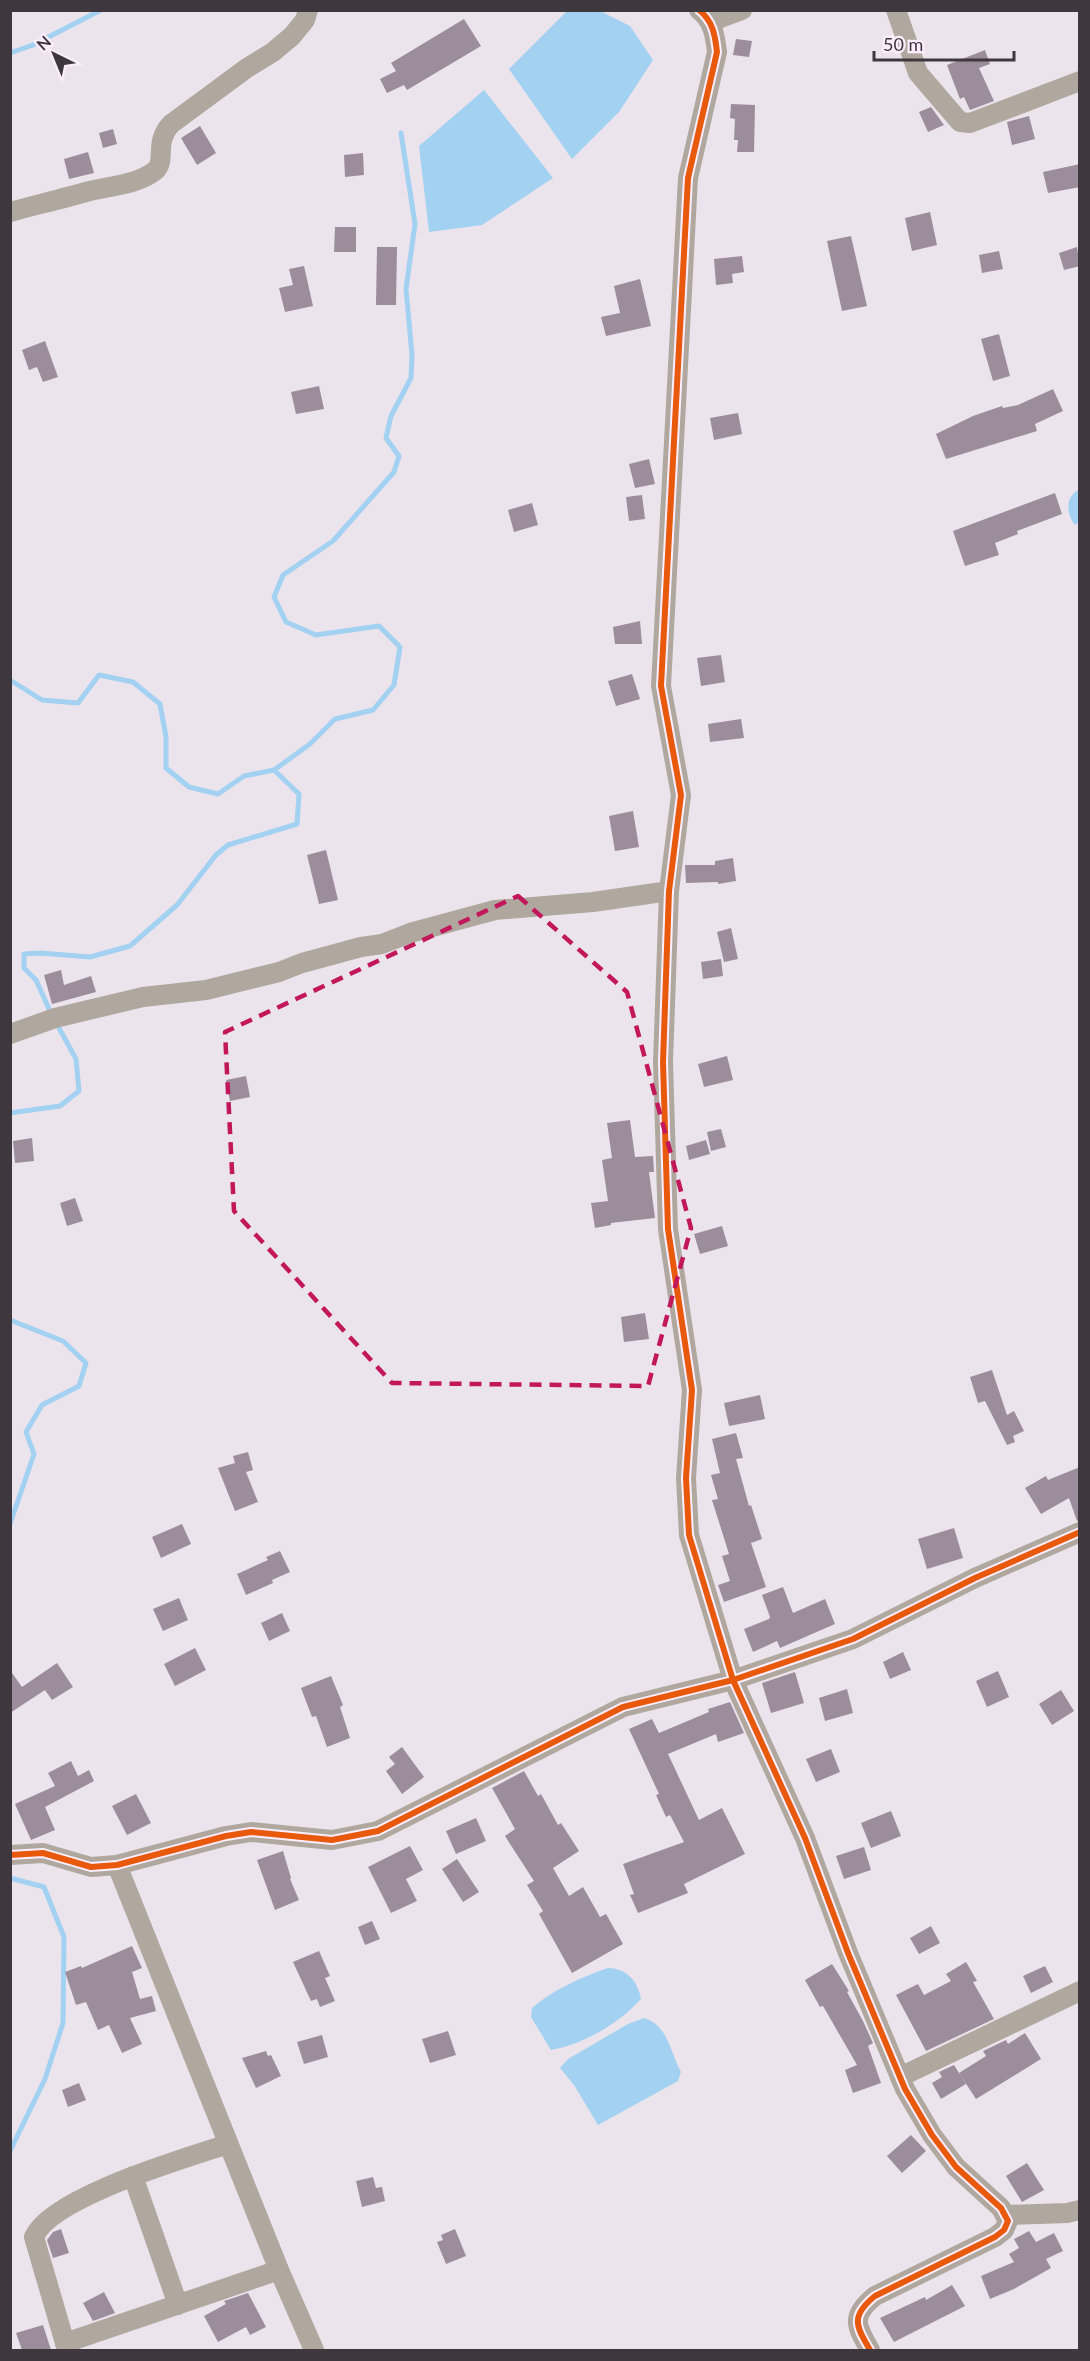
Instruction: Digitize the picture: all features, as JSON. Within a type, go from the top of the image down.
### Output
[{"type":"street","points":[[10,212],[107,188],[146,176],[158,168],[162,135],[171,124],[247,68],[273,52],[292,36],[305,20],[308,10]]},
{"type":"street","points":[[742,10],[704,16],[715,36],[717,52],[688,178],[661,686],[681,795],[669,891],[663,1074],[668,1229],[692,1390],[686,1478],[689,1536],[733,1680],[805,1838],[848,1953],[900,2077],[932,2135],[956,2167],[1006,2215],[1007,2226],[995,2237],[875,2296],[867,2303],[859,2312],[857,2319],[859,2330],[870,2350]]},
{"type":"street","points":[[896,10],[918,73],[960,122],[970,123],[1080,81]]},
{"type":"street","points":[[10,1034],[55,1018],[143,997],[206,990],[279,972],[302,963],[382,944],[410,933],[495,910],[593,902],[669,891]]},
{"type":"street","points":[[10,1855],[44,1853],[91,1867],[117,1865],[226,1836],[251,1832],[332,1840],[378,1831],[623,1707],[733,1680],[853,1639],[975,1578],[1080,1533]]},
{"type":"street","points":[[117,1865],[279,2270],[314,2350]]},
{"type":"street","points":[[900,2077],[1080,1992]]},
{"type":"street","points":[[228,2144],[112,2183],[54,2215],[37,2229],[34,2237],[66,2347],[279,2270]]},
{"type":"street","points":[[133,2176],[178,2305]]},
{"type":"street","points":[[1006,2215],[1067,2213],[1080,2210]]},
{"type":"highlighted area","points":[[518,896],[627,992],[691,1228],[648,1386],[392,1383],[234,1211],[225,1032]]},
{"type":"water","points":[[567,11],[600,11],[630,26],[653,60],[619,112],[572,159],[509,69]]},
{"type":"water","points":[[484,90],[553,178],[482,225],[429,232],[419,146]]},
{"type":"water","points":[[1079,490],[1079,522],[1075,525],[1068,506],[1071,496]]},
{"type":"water","points":[[608,1968],[626,1973],[637,1986],[641,1999],[622,2017],[600,2032],[576,2043],[551,2050],[531,2017],[532,2008],[549,1995],[568,1985]]},
{"type":"water","points":[[644,2018],[658,2027],[667,2040],[681,2072],[678,2081],[598,2125],[574,2085],[560,2068],[568,2059],[628,2024]]},
{"type":"building","points":[[464,19],[481,46],[407,90],[404,85],[387,93],[380,79],[396,71],[391,63]]},
{"type":"building","points":[[736,39],[752,41],[749,57],[733,55]]},
{"type":"building","points":[[985,50],[990,64],[979,68],[994,101],[970,110],[964,97],[960,99],[947,65]]},
{"type":"building","points":[[731,104],[755,105],[754,152],[737,152],[738,140],[734,140],[735,119],[730,118]]},
{"type":"building","points":[[931,107],[944,125],[928,132],[919,112]]},
{"type":"building","points":[[1029,116],[1035,139],[1012,145],[1007,122]]},
{"type":"building","points":[[200,126],[216,153],[197,165],[181,138]]},
{"type":"building","points":[[113,129],[117,144],[103,148],[99,133]]},
{"type":"building","points":[[88,152],[94,173],[69,179],[64,159]]},
{"type":"building","points":[[363,153],[364,175],[345,177],[344,155]]},
{"type":"building","points":[[1080,164],[1080,187],[1048,193],[1043,172]]},
{"type":"building","points":[[930,212],[937,245],[912,251],[905,218]]},
{"type":"building","points":[[335,227],[356,227],[356,252],[334,252]]},
{"type":"building","points":[[851,236],[867,306],[842,311],[827,241]]},
{"type":"building","points":[[377,247],[397,247],[396,305],[376,305]]},
{"type":"building","points":[[1077,247],[1080,266],[1064,270],[1059,253]]},
{"type":"building","points":[[999,251],[1003,269],[982,273],[979,255]]},
{"type":"building","points":[[742,256],[744,272],[732,274],[733,283],[716,285],[714,259]]},
{"type":"building","points":[[304,266],[313,306],[285,312],[279,288],[293,285],[289,269]]},
{"type":"building","points":[[640,279],[651,326],[606,336],[601,317],[620,313],[614,286]]},
{"type":"building","points":[[999,334],[1010,376],[993,381],[981,339]]},
{"type":"building","points":[[45,341],[58,377],[43,382],[37,367],[29,370],[22,350]]},
{"type":"building","points":[[319,386],[324,409],[296,414],[291,392]]},
{"type":"building","points":[[1053,389],[1063,411],[1035,424],[1037,431],[946,459],[936,434],[973,416],[1002,406],[1003,408],[1018,405]]},
{"type":"building","points":[[738,413],[742,434],[714,440],[710,418]]},
{"type":"building","points":[[649,459],[655,484],[635,488],[629,464]]},
{"type":"building","points":[[1055,493],[1062,514],[1017,531],[1018,534],[995,543],[999,555],[965,566],[953,531]]},
{"type":"building","points":[[642,495],[645,519],[629,521],[626,497]]},
{"type":"building","points":[[532,503],[538,525],[514,532],[508,510]]},
{"type":"building","points":[[640,621],[642,644],[615,644],[613,627]]},
{"type":"building","points":[[721,655],[725,682],[701,686],[697,658]]},
{"type":"building","points":[[632,674],[640,699],[616,706],[608,681]]},
{"type":"building","points":[[741,719],[744,738],[710,742],[708,724]]},
{"type":"building","points":[[633,811],[639,847],[615,851],[609,816]]},
{"type":"building","points":[[326,850],[338,900],[319,904],[307,855]]},
{"type":"building","points":[[733,858],[736,881],[718,884],[718,882],[686,883],[685,865],[715,865],[715,861]]},
{"type":"building","points":[[731,928],[738,959],[724,962],[717,932]]},
{"type":"building","points":[[721,959],[723,976],[703,979],[701,962]]},
{"type":"building","points":[[61,970],[64,985],[91,976],[96,992],[52,1004],[44,975]]},
{"type":"building","points":[[727,1056],[733,1080],[704,1087],[698,1064]]},
{"type":"building","points":[[246,1076],[250,1097],[230,1101],[226,1080]]},
{"type":"building","points":[[630,1120],[635,1157],[653,1156],[654,1172],[649,1172],[655,1218],[611,1223],[611,1225],[595,1228],[591,1203],[608,1201],[602,1160],[612,1158],[607,1123]]},
{"type":"building","points":[[721,1129],[726,1147],[711,1151],[707,1132]]},
{"type":"building","points":[[32,1138],[34,1161],[15,1163],[13,1141]]},
{"type":"building","points":[[706,1140],[710,1154],[689,1160],[686,1146]]},
{"type":"building","points":[[75,1198],[83,1221],[67,1226],[60,1203]]},
{"type":"building","points":[[722,1226],[728,1246],[700,1254],[694,1234]]},
{"type":"building","points":[[645,1313],[649,1339],[624,1342],[621,1317]]},
{"type":"building","points":[[992,1370],[1007,1415],[1014,1411],[1024,1431],[1013,1436],[1015,1442],[1007,1445],[985,1401],[978,1403],[970,1377]]},
{"type":"building","points":[[760,1395],[765,1419],[729,1426],[724,1403]]},
{"type":"building","points":[[736,1433],[743,1458],[736,1459],[749,1506],[751,1505],[762,1539],[751,1543],[766,1587],[724,1602],[718,1585],[730,1581],[722,1556],[729,1554],[712,1500],[718,1499],[711,1475],[720,1473],[712,1439]]},
{"type":"building","points":[[248,1452],[253,1470],[246,1472],[258,1502],[235,1511],[218,1468],[235,1463],[233,1456]]},
{"type":"building","points":[[1080,1467],[1080,1520],[1077,1521],[1069,1498],[1041,1514],[1025,1488],[1046,1476],[1048,1480]]},
{"type":"building","points":[[182,1524],[191,1544],[161,1558],[152,1537]]},
{"type":"building","points":[[954,1528],[963,1558],[927,1569],[918,1539]]},
{"type":"building","points":[[280,1551],[290,1572],[272,1580],[273,1583],[246,1595],[237,1574],[268,1560],[266,1557]]},
{"type":"building","points":[[783,1587],[793,1613],[825,1599],[835,1624],[780,1648],[777,1641],[753,1652],[744,1629],[769,1619],[762,1595]]},
{"type":"building","points":[[179,1598],[188,1620],[163,1631],[153,1609]]},
{"type":"building","points":[[282,1613],[290,1631],[269,1641],[261,1623]]},
{"type":"building","points":[[195,1648],[206,1670],[175,1686],[164,1664]]},
{"type":"building","points":[[903,1652],[911,1670],[890,1679],[883,1662]]},
{"type":"building","points":[[57,1663],[73,1687],[52,1700],[45,1690],[10,1713],[10,1670],[22,1687]]},
{"type":"building","points":[[998,1671],[1009,1697],[987,1707],[976,1681]]},
{"type":"building","points":[[795,1672],[804,1703],[771,1713],[762,1683]]},
{"type":"building","points":[[331,1676],[343,1705],[340,1707],[350,1738],[327,1747],[316,1716],[312,1717],[301,1688]]},
{"type":"building","points":[[847,1689],[853,1713],[825,1721],[819,1698]]},
{"type":"building","points":[[1061,1690],[1074,1711],[1052,1725],[1039,1704]]},
{"type":"building","points":[[730,1702],[744,1733],[718,1742],[716,1734],[668,1754],[699,1820],[722,1808],[745,1854],[684,1884],[688,1893],[638,1913],[630,1895],[634,1894],[623,1864],[684,1842],[670,1815],[666,1817],[656,1795],[659,1794],[629,1729],[652,1719],[659,1733],[709,1712],[708,1709]]},
{"type":"building","points":[[402,1747],[424,1777],[402,1794],[386,1771],[395,1764],[389,1757]]},
{"type":"building","points":[[831,1749],[840,1772],[816,1782],[806,1759]]},
{"type":"building","points":[[71,1761],[78,1776],[89,1770],[94,1781],[45,1807],[55,1830],[31,1840],[15,1804],[55,1786],[48,1773]]},
{"type":"building","points":[[524,1771],[538,1796],[541,1794],[558,1825],[561,1823],[579,1851],[553,1868],[569,1896],[583,1887],[600,1917],[606,1914],[623,1944],[572,1973],[539,1914],[543,1911],[527,1885],[534,1881],[505,1836],[515,1829],[492,1788]]},
{"type":"building","points":[[136,1794],[151,1823],[127,1835],[112,1806]]},
{"type":"building","points":[[891,1811],[901,1836],[871,1848],[861,1823]]},
{"type":"building","points":[[476,1818],[486,1841],[456,1854],[446,1831]]},
{"type":"building","points":[[410,1846],[423,1870],[406,1879],[417,1901],[391,1913],[368,1867]]},
{"type":"building","points":[[864,1847],[871,1870],[844,1879],[836,1856]]},
{"type":"building","points":[[283,1851],[290,1879],[299,1900],[275,1910],[257,1860]]},
{"type":"building","points":[[457,1859],[479,1892],[463,1902],[442,1869]]},
{"type":"building","points":[[372,1921],[380,1939],[365,1945],[358,1927]]},
{"type":"building","points":[[931,1926],[940,1943],[919,1954],[910,1938]]},
{"type":"building","points":[[132,1946],[142,1968],[132,1972],[140,1999],[152,1996],[156,2011],[130,2018],[142,2044],[122,2053],[109,2025],[98,2030],[86,2002],[76,2005],[65,1972],[81,1966],[82,1968]]},
{"type":"building","points":[[319,1951],[330,1976],[325,1978],[335,2001],[320,2007],[317,1999],[311,2001],[293,1962]]},
{"type":"building","points":[[966,1962],[977,1981],[973,1982],[994,2019],[926,2051],[896,1995],[918,1984],[924,1995],[951,1981],[946,1974]]},
{"type":"building","points":[[832,1964],[849,1991],[847,1992],[873,2043],[868,2046],[881,2083],[853,2093],[845,2070],[857,2065],[805,1980]]},
{"type":"building","points":[[1045,1966],[1053,1982],[1031,1993],[1023,1976]]},
{"type":"building","points":[[448,2031],[456,2055],[430,2063],[422,2039]]},
{"type":"building","points":[[1025,2033],[1041,2059],[976,2099],[959,2073],[986,2056],[983,2051],[1006,2040],[1008,2044]]},
{"type":"building","points":[[322,2035],[328,2057],[304,2064],[297,2042]]},
{"type":"building","points":[[266,2051],[268,2056],[271,2055],[281,2076],[256,2088],[242,2058]]},
{"type":"building","points":[[954,2065],[966,2084],[941,2099],[932,2083],[942,2077],[939,2072]]},
{"type":"building","points":[[79,2083],[86,2100],[68,2107],[62,2090]]},
{"type":"building","points":[[911,2135],[926,2151],[902,2173],[887,2156]]},
{"type":"building","points":[[1027,2163],[1044,2190],[1022,2202],[1006,2176]]},
{"type":"building","points":[[373,2177],[376,2188],[382,2187],[385,2201],[362,2207],[356,2181]]},
{"type":"building","points":[[61,2229],[69,2253],[53,2258],[47,2240],[53,2232]]},
{"type":"building","points":[[455,2229],[466,2256],[446,2264],[437,2242],[443,2240],[441,2235]]},
{"type":"building","points":[[1029,2231],[1036,2242],[1054,2233],[1063,2251],[1046,2259],[1051,2268],[1014,2289],[990,2299],[981,2276],[1014,2262],[1009,2254],[1019,2248],[1014,2239]]},
{"type":"building","points":[[952,2285],[965,2306],[894,2342],[880,2318],[925,2297],[926,2300]]},
{"type":"building","points":[[104,2292],[115,2313],[93,2321],[83,2303]]},
{"type":"building","points":[[248,2293],[266,2327],[250,2335],[246,2327],[218,2342],[204,2316],[226,2304],[224,2301]]},
{"type":"building","points":[[43,2325],[51,2350],[22,2350],[16,2333]]},
{"type":"waterway","points":[[10,53],[33,45],[101,10]]},
{"type":"waterway","points":[[274,770],[310,744],[335,719],[373,710],[394,685],[400,647],[379,626],[316,635],[286,622],[274,597],[283,575],[333,541],[394,472],[399,456],[386,438],[391,416],[411,378],[412,355],[406,289],[415,224],[401,133]]},
{"type":"waterway","points":[[10,680],[42,700],[78,703],[99,675],[133,682],[160,704],[166,737],[166,768],[189,787],[218,794],[244,776],[274,770],[299,794],[297,824],[228,845],[216,855],[177,905],[130,946],[90,957],[24,954],[24,968],[36,980],[49,1009]]},
{"type":"waterway","points":[[10,1113],[60,1106],[79,1091],[76,1059],[59,1028]]},
{"type":"waterway","points":[[10,1320],[63,1341],[86,1363],[79,1386],[42,1405],[26,1432],[34,1454],[10,1524]]},
{"type":"waterway","points":[[10,1878],[44,1887],[64,1937],[63,2023],[45,2079],[10,2151]]},
{"type":"cycle path","points":[[699,10],[710,24],[717,52],[688,178],[661,686],[681,795],[669,891],[663,1062],[668,1229],[692,1390],[686,1478],[689,1535],[733,1680],[805,1838],[848,1953],[905,2089],[932,2135],[956,2167],[1001,2208],[1008,2221],[1004,2230],[995,2237],[875,2296],[867,2303],[858,2322],[861,2334],[870,2350]]},
{"type":"cycle path","points":[[10,1855],[43,1853],[91,1867],[117,1865],[226,1836],[251,1832],[332,1840],[378,1831],[623,1707],[733,1680],[853,1639],[975,1578],[1080,1532]]}]
